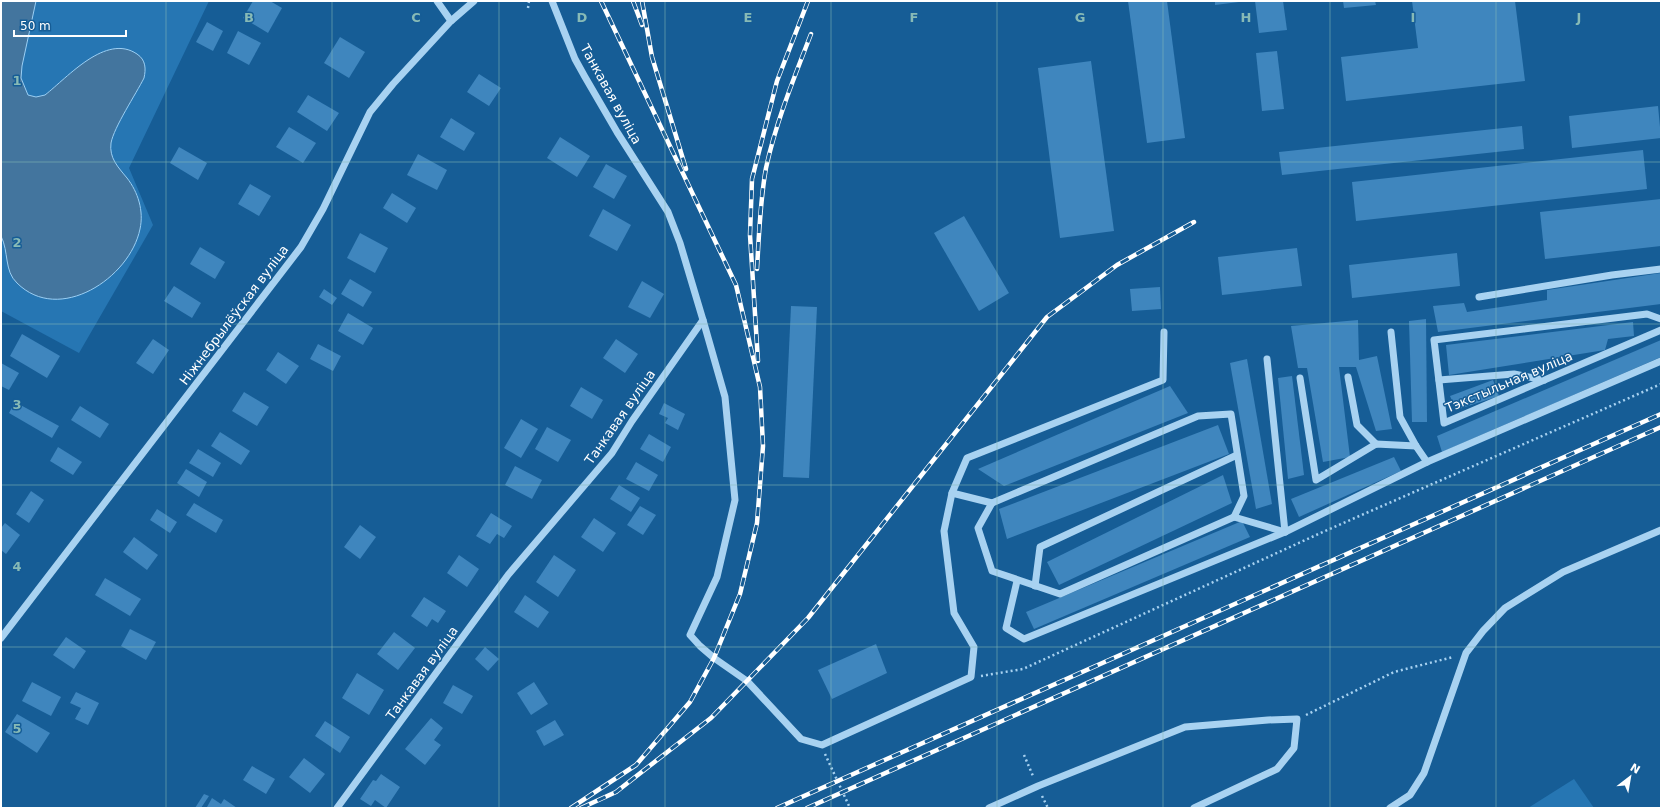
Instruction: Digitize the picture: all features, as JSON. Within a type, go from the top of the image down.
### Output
[{"type":"street","points":[[437,1],[451,21]]},
{"type":"street","name":"Ніжнебрылёўская вуліца","points":[[1,638],[301,247],[323,209],[370,112],[393,84],[451,21],[474,1]]},
{"type":"street","name":"Танкавая вуліца","points":[[337,808],[508,576],[612,453],[632,421],[703,320],[680,243],[668,212],[617,132],[585,77],[575,58],[552,1]]},
{"type":"street","points":[[1479,297],[1612,275],[1661,269]]},
{"type":"street","name":"Тэкстыльная вуліца","points":[[1661,319],[1647,314],[1434,340],[1444,423],[1661,330]]},
{"type":"street","points":[[703,320],[725,397],[735,500],[717,577],[690,635],[714,658],[747,681],[801,739],[822,745],[971,677],[974,647],[954,613],[944,531],[952,493],[967,458],[1163,380],[1164,332]]},
{"type":"street","points":[[1391,332],[1400,417],[1416,446],[1427,462]]},
{"type":"street","points":[[1267,359],[1285,532]]},
{"type":"street","points":[[1017,581],[1006,628],[1024,639],[1285,532],[1427,462],[1661,361]]},
{"type":"street","points":[[1439,380],[1514,374],[1544,380]]},
{"type":"street","points":[[1348,377],[1356,425],[1376,444]]},
{"type":"street","points":[[1300,378],[1316,480],[1376,444],[1416,446]]},
{"type":"street","points":[[952,493],[992,503],[1198,416],[1231,414],[1244,496],[1234,516],[1060,594],[1017,581],[992,571],[978,528],[992,503]]},
{"type":"street","points":[[1035,586],[1040,547],[1237,455]]},
{"type":"street","points":[[1234,516],[1285,532]]},
{"type":"street","points":[[1390,808],[1410,795],[1424,773],[1466,653],[1483,631],[1505,608],[1556,576],[1661,530]]},
{"type":"street","points":[[990,808],[1038,786],[1185,727],[1297,719],[1294,748],[1277,770],[1194,808]]},
{"type":"path","points":[[528,8],[529,1]]},
{"type":"path","points":[[971,677],[1023,670],[1325,531],[1661,384]]},
{"type":"path","points":[[1297,719],[1394,672],[1466,653]]},
{"type":"path","points":[[822,745],[850,808]]},
{"type":"shaded area","points":[[1,1],[209,1],[129,168],[153,225],[79,353],[1,311]]},
{"type":"shaded area","points":[[1,1],[36,1],[22,66],[21,78],[28,95],[36,97],[45,95],[88,60],[100,53],[113,49],[125,49],[137,54],[140,56],[145,65],[144,78],[116,128],[111,143],[111,153],[113,158],[117,166],[131,183],[137,196],[141,209],[140,229],[134,247],[122,264],[108,279],[90,290],[72,297],[53,299],[34,295],[17,283],[8,267],[5,248],[1,236]]},
{"type":"shaded area","points":[[1574,779],[1594,808],[1528,808]]},
{"type":"building","points":[[253,1],[270,1],[282,8],[268,33],[243,18]]},
{"type":"building","points":[[1128,1],[1167,1],[1185,138],[1147,143]]},
{"type":"building","points":[[1215,1],[1239,1],[1239,2],[1215,5]]},
{"type":"building","points":[[1255,1],[1283,1],[1287,30],[1259,33]]},
{"type":"building","points":[[1343,1],[1375,1],[1376,5],[1344,8]]},
{"type":"building","points":[[1412,1],[1515,1],[1525,81],[1346,101],[1341,57],[1418,48]]},
{"type":"building","points":[[207,22],[223,31],[213,51],[196,42]]},
{"type":"building","points":[[238,31],[261,43],[249,65],[227,53]]},
{"type":"building","points":[[340,37],[365,52],[349,78],[324,63]]},
{"type":"building","points":[[1277,51],[1284,109],[1262,111],[1256,53]]},
{"type":"building","points":[[1091,61],[1114,231],[1060,238],[1038,68]]},
{"type":"building","points":[[479,74],[501,88],[489,106],[467,92]]},
{"type":"building","points":[[308,95],[339,113],[327,131],[297,112]]},
{"type":"building","points":[[1658,106],[1661,138],[1572,148],[1569,116]]},
{"type":"building","points":[[451,118],[475,133],[464,151],[440,137]]},
{"type":"building","points":[[1522,126],[1524,149],[1282,175],[1279,152]]},
{"type":"building","points":[[289,127],[316,143],[303,163],[276,147]]},
{"type":"building","points":[[560,137],[590,156],[577,177],[547,158]]},
{"type":"building","points":[[179,147],[207,163],[198,180],[170,163]]},
{"type":"building","points":[[1643,150],[1647,189],[1356,221],[1352,182]]},
{"type":"building","points":[[418,154],[447,170],[437,190],[407,175]]},
{"type":"building","points":[[606,164],[627,176],[614,199],[593,187]]},
{"type":"building","points":[[250,184],[271,196],[259,216],[238,204]]},
{"type":"building","points":[[392,193],[416,208],[407,223],[383,208]]},
{"type":"building","points":[[1661,199],[1661,246],[1545,259],[1540,212]]},
{"type":"building","points":[[603,209],[631,225],[617,251],[589,236]]},
{"type":"building","points":[[964,216],[1009,293],[979,311],[934,233]]},
{"type":"building","points":[[360,233],[388,248],[375,273],[347,258]]},
{"type":"building","points":[[200,247],[225,262],[215,279],[190,264]]},
{"type":"building","points":[[1297,248],[1302,286],[1222,295],[1218,257]]},
{"type":"building","points":[[1457,253],[1460,286],[1352,298],[1349,265]]},
{"type":"building","points":[[1661,273],[1661,304],[1438,332],[1433,306],[1464,303],[1467,312],[1547,300],[1547,290]]},
{"type":"building","points":[[350,279],[372,292],[363,307],[341,294]]},
{"type":"building","points":[[642,281],[664,294],[650,318],[628,307]]},
{"type":"building","points":[[174,286],[201,303],[192,318],[164,301]]},
{"type":"building","points":[[1160,287],[1161,309],[1132,311],[1130,289]]},
{"type":"building","points":[[324,289],[337,298],[332,305],[319,297]]},
{"type":"building","points":[[791,306],[817,307],[809,478],[783,477]]},
{"type":"building","points":[[348,313],[373,328],[363,345],[338,331]]},
{"type":"building","points":[[1426,319],[1427,422],[1412,422],[1409,321]]},
{"type":"building","points":[[1358,320],[1359,360],[1377,356],[1392,429],[1376,431],[1356,367],[1339,367],[1350,457],[1323,462],[1307,368],[1298,368],[1291,326]]},
{"type":"building","points":[[1633,322],[1634,336],[1608,339],[1605,350],[1449,375],[1446,345]]},
{"type":"building","points":[[22,334],[60,356],[47,378],[10,356]]},
{"type":"building","points":[[153,339],[169,350],[153,374],[136,363]]},
{"type":"building","points":[[616,339],[638,354],[625,373],[603,358]]},
{"type":"building","points":[[1661,340],[1661,357],[1442,452],[1437,436]]},
{"type":"building","points":[[318,344],[341,356],[333,371],[310,359]]},
{"type":"building","points":[[278,352],[299,366],[286,384],[266,370]]},
{"type":"building","points":[[1247,359],[1272,504],[1256,509],[1230,363]]},
{"type":"building","points":[[1,363],[19,373],[9,390],[1,386]]},
{"type":"building","points":[[1292,376],[1304,475],[1288,479],[1278,378]]},
{"type":"building","points":[[1493,380],[1499,396],[1456,410],[1450,396]]},
{"type":"building","points":[[1170,386],[1188,413],[1004,486],[978,469]]},
{"type":"building","points":[[581,387],[603,400],[592,419],[570,406]]},
{"type":"building","points":[[244,392],[269,407],[257,426],[232,411]]},
{"type":"building","points":[[15,402],[59,426],[52,438],[9,413]]},
{"type":"building","points":[[664,403],[685,414],[678,430],[665,423],[668,418],[659,414]]},
{"type":"building","points":[[80,406],[109,424],[100,438],[71,420]]},
{"type":"building","points":[[521,419],[538,429],[521,458],[504,448]]},
{"type":"building","points":[[1218,425],[1229,454],[1007,539],[999,509]]},
{"type":"building","points":[[547,427],[571,440],[558,462],[535,449]]},
{"type":"building","points":[[220,432],[250,451],[241,465],[211,446]]},
{"type":"building","points":[[649,434],[671,447],[663,462],[640,449]]},
{"type":"building","points":[[58,447],[82,462],[73,475],[50,461]]},
{"type":"building","points":[[198,449],[221,463],[213,477],[189,463]]},
{"type":"building","points":[[1394,457],[1401,471],[1299,517],[1291,499]]},
{"type":"building","points":[[636,462],[658,475],[649,491],[626,479]]},
{"type":"building","points":[[515,466],[542,480],[532,499],[505,485]]},
{"type":"building","points":[[186,469],[207,482],[199,497],[177,483]]},
{"type":"building","points":[[1223,475],[1232,503],[1059,585],[1047,562]]},
{"type":"building","points":[[619,485],[640,498],[631,512],[610,499]]},
{"type":"building","points":[[31,491],[44,500],[29,523],[16,514]]},
{"type":"building","points":[[194,503],[223,520],[216,533],[186,515]]},
{"type":"building","points":[[640,506],[656,515],[643,535],[627,525]]},
{"type":"building","points":[[157,509],[177,522],[170,533],[150,520]]},
{"type":"building","points":[[491,513],[512,526],[504,538],[497,534],[490,544],[476,536]]},
{"type":"building","points":[[594,518],[616,533],[603,552],[581,537]]},
{"type":"building","points":[[1242,521],[1250,537],[1034,629],[1026,612]]},
{"type":"building","points":[[5,523],[20,535],[6,554],[1,550],[1,528]]},
{"type":"building","points":[[360,525],[376,537],[360,559],[344,547]]},
{"type":"building","points":[[134,537],[158,555],[147,570],[123,552]]},
{"type":"building","points":[[459,555],[479,569],[467,587],[447,573]]},
{"type":"building","points":[[554,555],[576,570],[558,597],[536,582]]},
{"type":"building","points":[[105,578],[141,599],[130,616],[95,595]]},
{"type":"building","points":[[525,595],[549,612],[538,628],[514,612]]},
{"type":"building","points":[[424,597],[446,611],[438,623],[432,619],[427,627],[411,616]]},
{"type":"building","points":[[130,629],[156,642],[146,660],[121,646]]},
{"type":"building","points":[[394,632],[415,648],[398,670],[377,654]]},
{"type":"building","points":[[66,637],[86,651],[74,669],[53,655]]},
{"type":"building","points":[[876,644],[887,673],[832,699],[818,670]]},
{"type":"building","points":[[485,647],[499,659],[488,671],[475,659]]},
{"type":"building","points":[[357,673],[384,690],[369,715],[342,698]]},
{"type":"building","points":[[32,682],[61,697],[51,716],[22,701]]},
{"type":"building","points":[[534,682],[548,704],[531,715],[517,693]]},
{"type":"building","points":[[453,685],[473,696],[462,714],[443,703]]},
{"type":"building","points":[[76,692],[99,703],[88,725],[75,719],[81,708],[70,703]]},
{"type":"building","points":[[17,714],[50,733],[37,753],[5,732]]},
{"type":"building","points":[[431,718],[443,728],[434,740],[441,745],[425,765],[405,749]]},
{"type":"building","points":[[555,720],[564,735],[544,746],[536,731]]},
{"type":"building","points":[[325,721],[350,737],[340,753],[315,736]]},
{"type":"building","points":[[304,758],[325,774],[310,793],[289,777]]},
{"type":"building","points":[[252,766],[275,779],[266,794],[243,780]]},
{"type":"building","points":[[381,774],[400,787],[386,808],[375,800],[371,806],[360,799],[373,780],[376,781]]},
{"type":"building","points":[[204,794],[209,796],[201,808],[195,808]]},
{"type":"building","points":[[212,798],[221,804],[224,799],[237,808],[208,808],[207,807]]},
{"type":"railway","points":[[571,808],[636,765],[690,702],[714,658],[740,594],[757,523],[763,446],[760,387],[736,285],[601,1]]},
{"type":"railway","points":[[633,1],[642,25]]},
{"type":"railway","points":[[642,1],[652,57],[686,169]]},
{"type":"railway","points":[[758,361],[750,235],[752,179],[777,81],[808,1]]},
{"type":"railway","points":[[757,269],[761,205],[766,168],[780,117],[811,34]]},
{"type":"railway","points":[[581,808],[616,792],[711,718],[808,618],[1047,317],[1117,265],[1194,222]]},
{"type":"railway","points":[[777,808],[1661,414]]},
{"type":"railway","points":[[807,808],[1661,427]]}]
